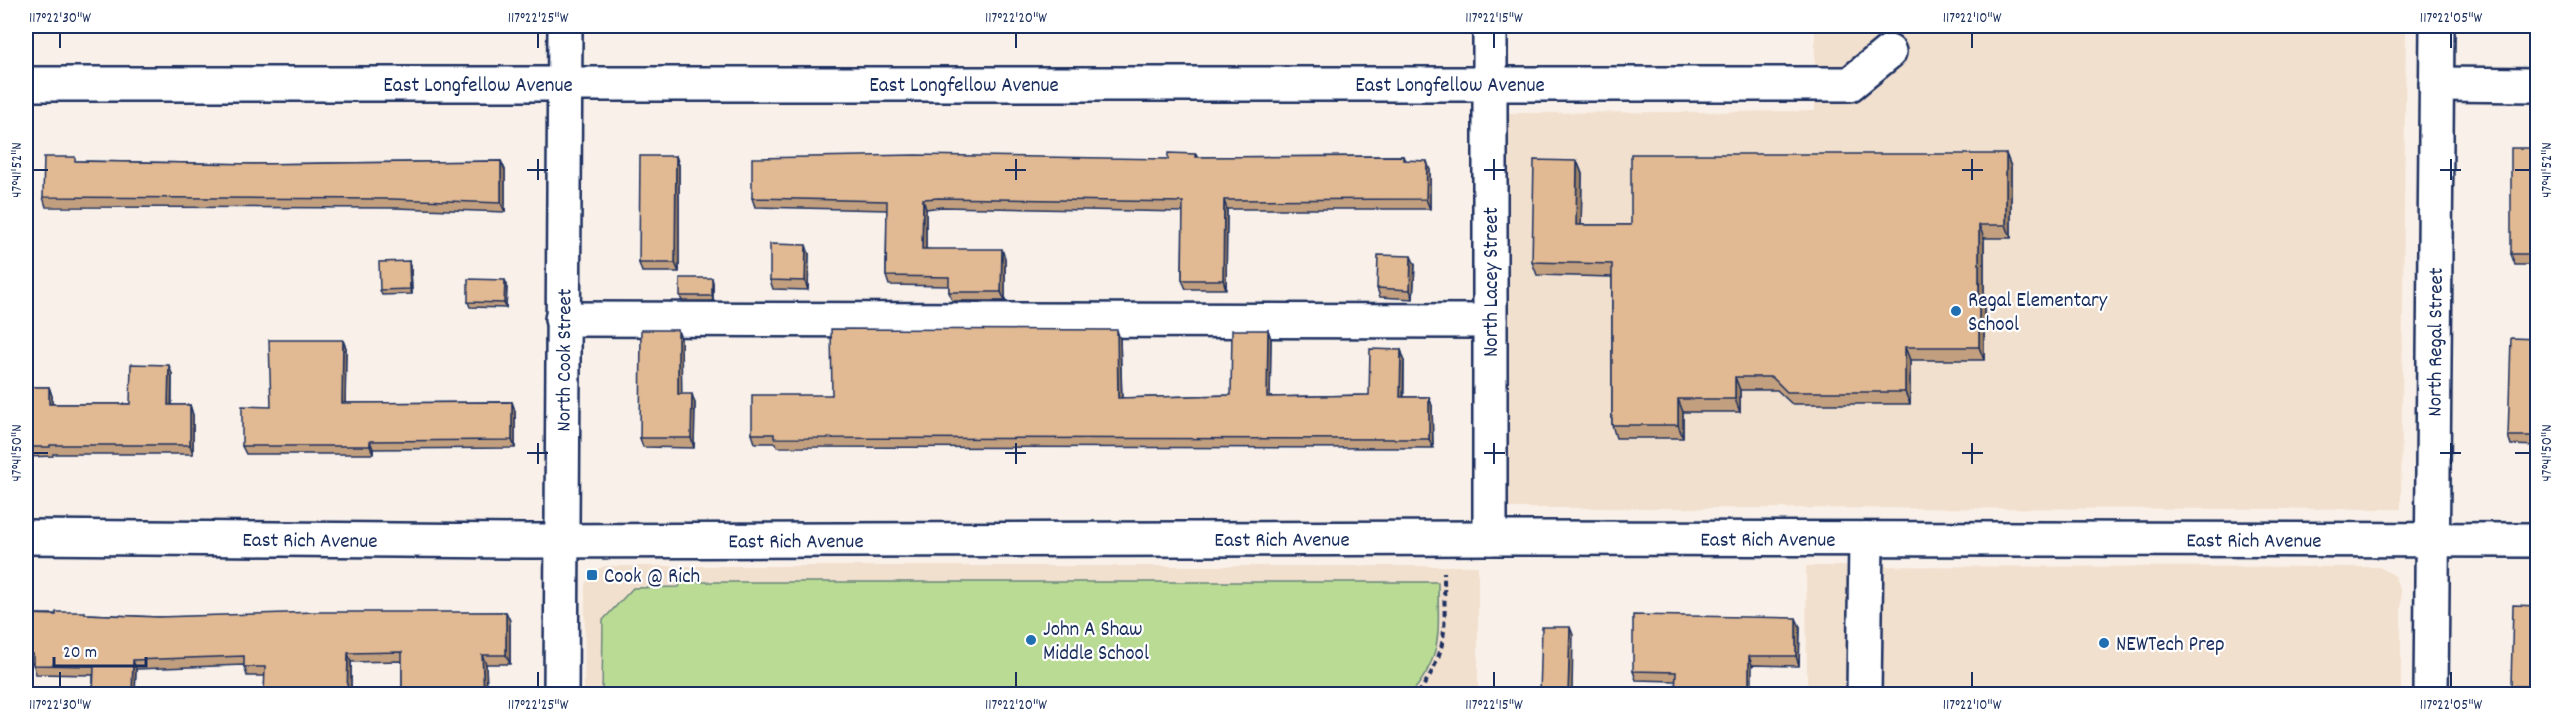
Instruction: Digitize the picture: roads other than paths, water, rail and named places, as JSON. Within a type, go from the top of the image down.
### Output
[{"type":"street","name":"North Cook Street","points":[[561,694],[565,26]]},
{"type":"street","name":"North Lacey Street","points":[[1490,26],[1490,538]]},
{"type":"street","name":"North Regal Street","points":[[2431,694],[2437,26]]},
{"type":"street","name":"East Longfellow Avenue","points":[[26,84],[1850,84],[1889,52]]},
{"type":"street","points":[[2436,84],[2538,85]]},
{"type":"street","points":[[562,319],[1490,321]]},
{"type":"street","name":"East Rich Avenue","points":[[26,537],[561,541],[1490,538],[2538,540]]},
{"type":"street","points":[[1864,694],[1866,539]]},
{"type":"place","name":"Regal Elementary School","points":[[1956,311]]},
{"type":"place","name":"Cook @ Rich","points":[[592,575]]},
{"type":"place","name":"John A Shaw Middle School","points":[[1031,640]]},
{"type":"place","name":"NEWTech Prep","points":[[2104,643]]}]
